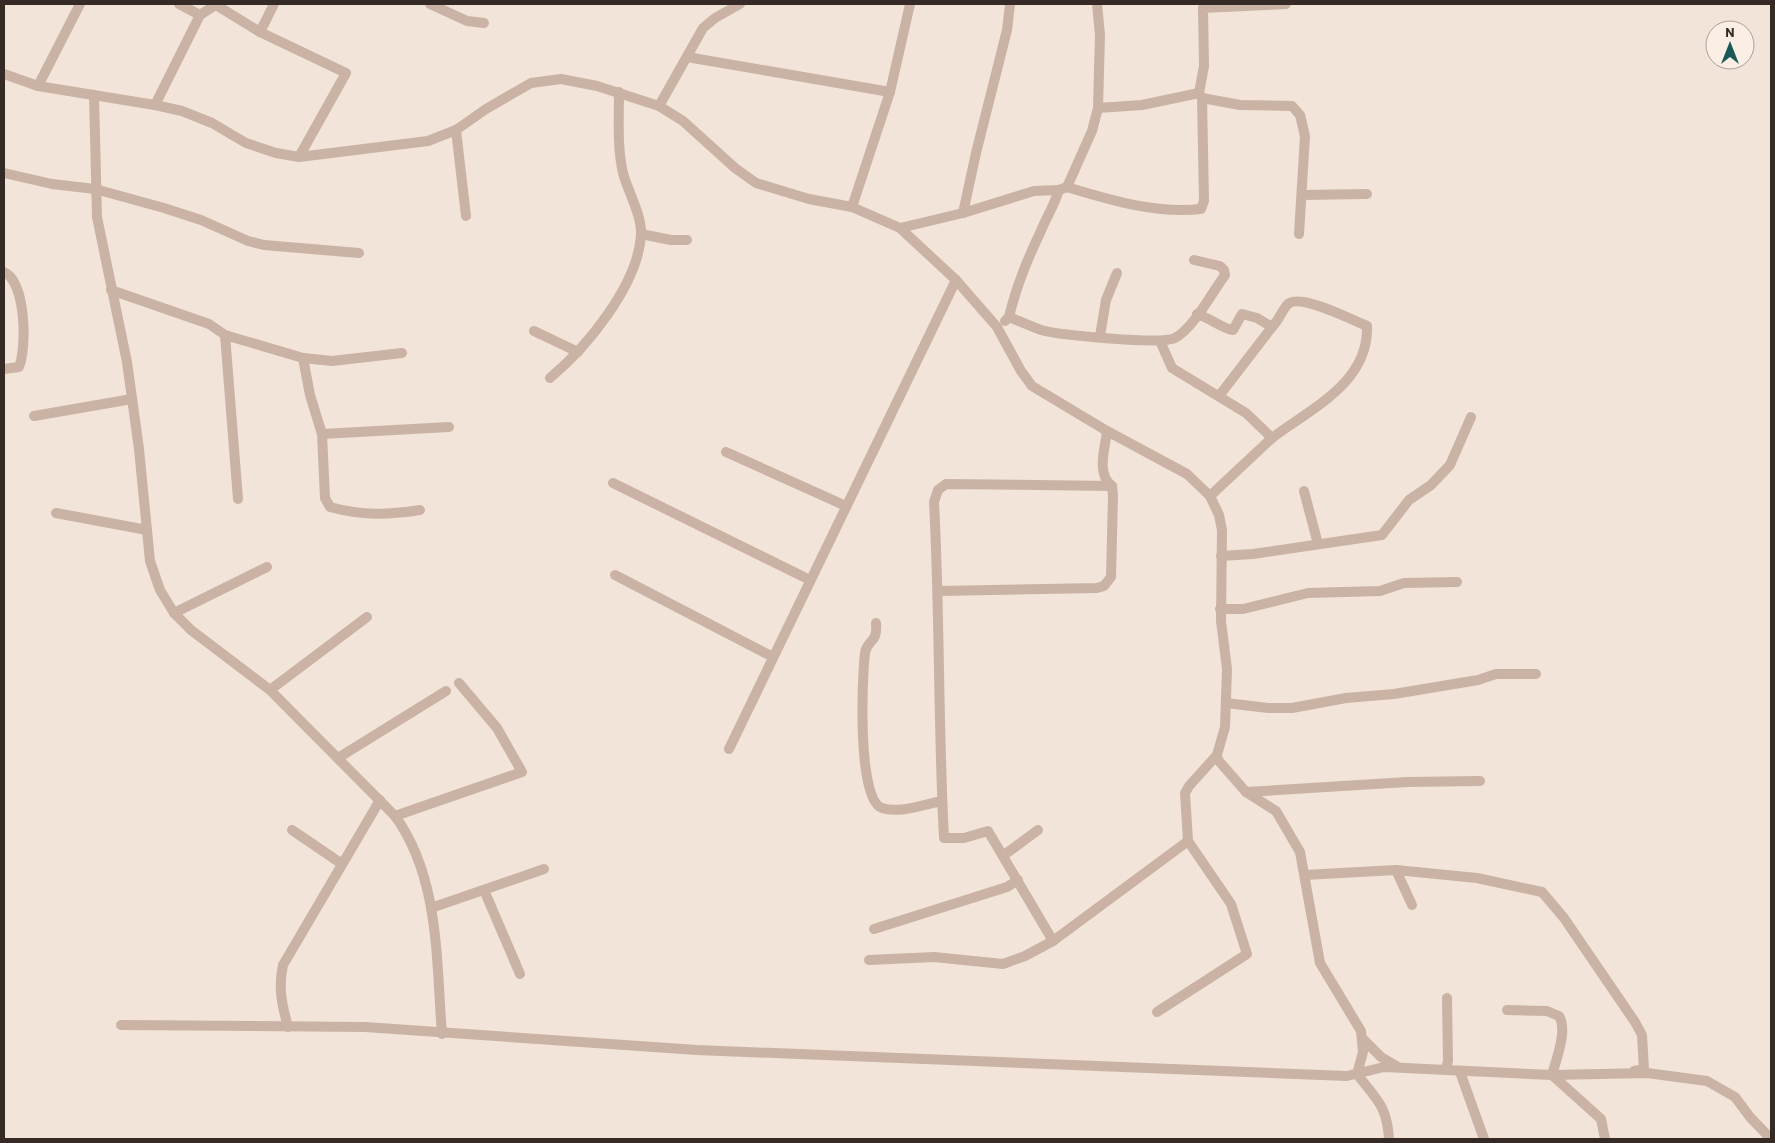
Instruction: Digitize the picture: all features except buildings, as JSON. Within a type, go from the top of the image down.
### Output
[{"type":"street","points":[[38,86],[80,4]]},
{"type":"street","points":[[178,4],[200,15]]},
{"type":"street","points":[[155,104],[200,15],[216,4],[260,32],[346,73],[299,158]]},
{"type":"street","points":[[260,32],[274,4]]},
{"type":"street","points":[[430,4],[466,21],[484,23]]},
{"type":"street","points":[[659,106],[703,28],[714,18],[740,4]]},
{"type":"street","points":[[852,207],[890,92],[910,4]]},
{"type":"street","points":[[963,214],[976,153],[1007,30],[1010,4]]},
{"type":"street","points":[[998,327],[1009,317],[1017,284],[1040,231],[1092,131],[1098,108],[1100,70],[1097,4]]},
{"type":"street","points":[[900,228],[963,214],[1034,191],[1063,188],[1114,202],[1190,210],[1201,209],[1204,201],[1201,95],[1204,66],[1204,8],[1286,4]]},
{"type":"street","points":[[687,57],[890,92]]},
{"type":"street","points":[[4,74],[38,86],[155,104],[212,123],[246,143],[299,158],[428,141],[456,130],[486,109],[531,83],[561,79],[619,92],[659,106],[683,121],[735,168],[756,183],[809,199],[852,207],[900,228],[916,241],[956,280],[998,327],[1021,371],[1032,386],[1107,431],[1187,474],[1210,496],[1219,515],[1222,530],[1220,609],[1227,669],[1225,727],[1217,754],[1188,786],[1185,793],[1188,841],[1231,904],[1247,954],[1157,1012]]},
{"type":"street","points":[[550,378],[589,340],[634,269],[641,234],[622,171],[619,138],[619,92]]},
{"type":"street","points":[[94,95],[94,189],[98,226],[132,399],[150,561],[160,590],[174,613],[191,630],[270,690],[380,800],[407,833],[426,880],[431,908],[442,1034]]},
{"type":"street","points":[[1098,108],[1142,105],[1201,95],[1240,105],[1292,106],[1300,115],[1305,136],[1298,234]]},
{"type":"street","points":[[456,130],[466,216]]},
{"type":"street","points":[[4,173],[52,184],[94,189],[201,220],[248,241],[264,245],[359,253]]},
{"type":"street","points":[[1302,195],[1367,194]]},
{"type":"street","points":[[641,234],[671,240],[687,240]]},
{"type":"street","points":[[1009,317],[1042,330],[1160,341],[1174,338],[1208,303],[1224,274],[1224,270],[1220,266],[1194,260]]},
{"type":"street","points":[[4,272],[14,279],[18,287],[23,339],[22,359],[19,367],[4,369]]},
{"type":"street","points":[[1100,336],[1106,300],[1117,274]]},
{"type":"street","points":[[729,749],[956,280]]},
{"type":"street","points":[[111,290],[209,324],[225,335],[303,358],[332,361],[402,353]]},
{"type":"street","points":[[1210,496],[1272,438],[1321,405],[1353,372],[1366,345],[1367,326],[1320,306],[1298,300],[1288,304],[1280,319],[1272,326],[1219,396]]},
{"type":"street","points":[[1197,314],[1213,320],[1227,330],[1233,330],[1242,314],[1257,318],[1272,326]]},
{"type":"street","points":[[534,331],[578,352]]},
{"type":"street","points":[[225,335],[238,499]]},
{"type":"street","points":[[1160,341],[1172,368],[1246,413],[1272,438]]},
{"type":"street","points":[[303,358],[310,395],[322,434],[325,498],[330,507],[350,512],[383,515],[420,510]]},
{"type":"street","points":[[34,416],[132,399]]},
{"type":"street","points":[[1221,556],[1382,535],[1409,500],[1431,485],[1450,465],[1471,417]]},
{"type":"street","points":[[322,434],[449,427]]},
{"type":"street","points":[[1107,431],[1102,473],[1105,481],[1112,486]]},
{"type":"street","points":[[726,452],[846,506]]},
{"type":"street","points":[[613,483],[810,580]]},
{"type":"street","points":[[1053,941],[1004,855],[988,831],[964,838],[944,838],[937,650],[939,591],[934,502],[938,490],[946,484],[1112,486]]},
{"type":"street","points":[[939,591],[1097,588],[1104,586],[1111,577],[1112,486]]},
{"type":"street","points":[[1304,491],[1318,544]]},
{"type":"street","points":[[56,513],[147,530]]},
{"type":"street","points":[[174,613],[267,567]]},
{"type":"street","points":[[615,575],[773,657]]},
{"type":"street","points":[[1220,609],[1244,609],[1308,593],[1380,591],[1404,583],[1457,582]]},
{"type":"street","points":[[270,690],[368,617]]},
{"type":"street","points":[[876,623],[877,634],[868,646],[865,661],[862,731],[869,792],[873,803],[882,808],[896,810],[942,801]]},
{"type":"street","points":[[1226,703],[1268,708],[1292,708],[1346,698],[1394,694],[1450,685],[1496,674],[1536,674]]},
{"type":"street","points":[[395,816],[522,772],[497,728],[459,683]]},
{"type":"street","points":[[338,758],[446,692]]},
{"type":"street","points":[[1217,754],[1218,760],[1246,792],[1276,811],[1300,852],[1322,968],[1354,1017],[1363,1039],[1381,1057],[1399,1068]]},
{"type":"street","points":[[1246,792],[1407,782],[1480,781]]},
{"type":"street","points":[[288,1027],[280,994],[283,965],[380,800]]},
{"type":"street","points":[[292,830],[342,864]]},
{"type":"street","points":[[1004,855],[1038,830]]},
{"type":"street","points":[[869,960],[934,957],[1003,964],[1025,956],[1053,941],[1188,841]]},
{"type":"street","points":[[431,908],[544,869]]},
{"type":"street","points":[[1305,875],[1396,870],[1477,878],[1542,892],[1564,918],[1588,956],[1632,1016],[1642,1035],[1644,1069],[1619,1074]]},
{"type":"street","points":[[1396,870],[1412,905]]},
{"type":"street","points":[[874,929],[1007,887],[1018,880]]},
{"type":"street","points":[[484,890],[520,974]]},
{"type":"street","points":[[1446,1069],[1448,1061],[1447,998]]},
{"type":"street","points":[[1507,1010],[1547,1011],[1559,1016],[1562,1024],[1559,1051],[1552,1075]]},
{"type":"street","points":[[121,1025],[365,1027],[442,1034],[736,1052],[1347,1076],[1384,1067],[1552,1075],[1647,1073],[1707,1081],[1734,1097],[1750,1118],[1771,1139]]},
{"type":"street","points":[[1357,1074],[1363,1039]]},
{"type":"street","points":[[1460,1072],[1484,1139]]},
{"type":"street","points":[[1357,1074],[1377,1097],[1388,1118],[1389,1139]]},
{"type":"street","points":[[1552,1075],[1600,1119],[1606,1139]]}]
